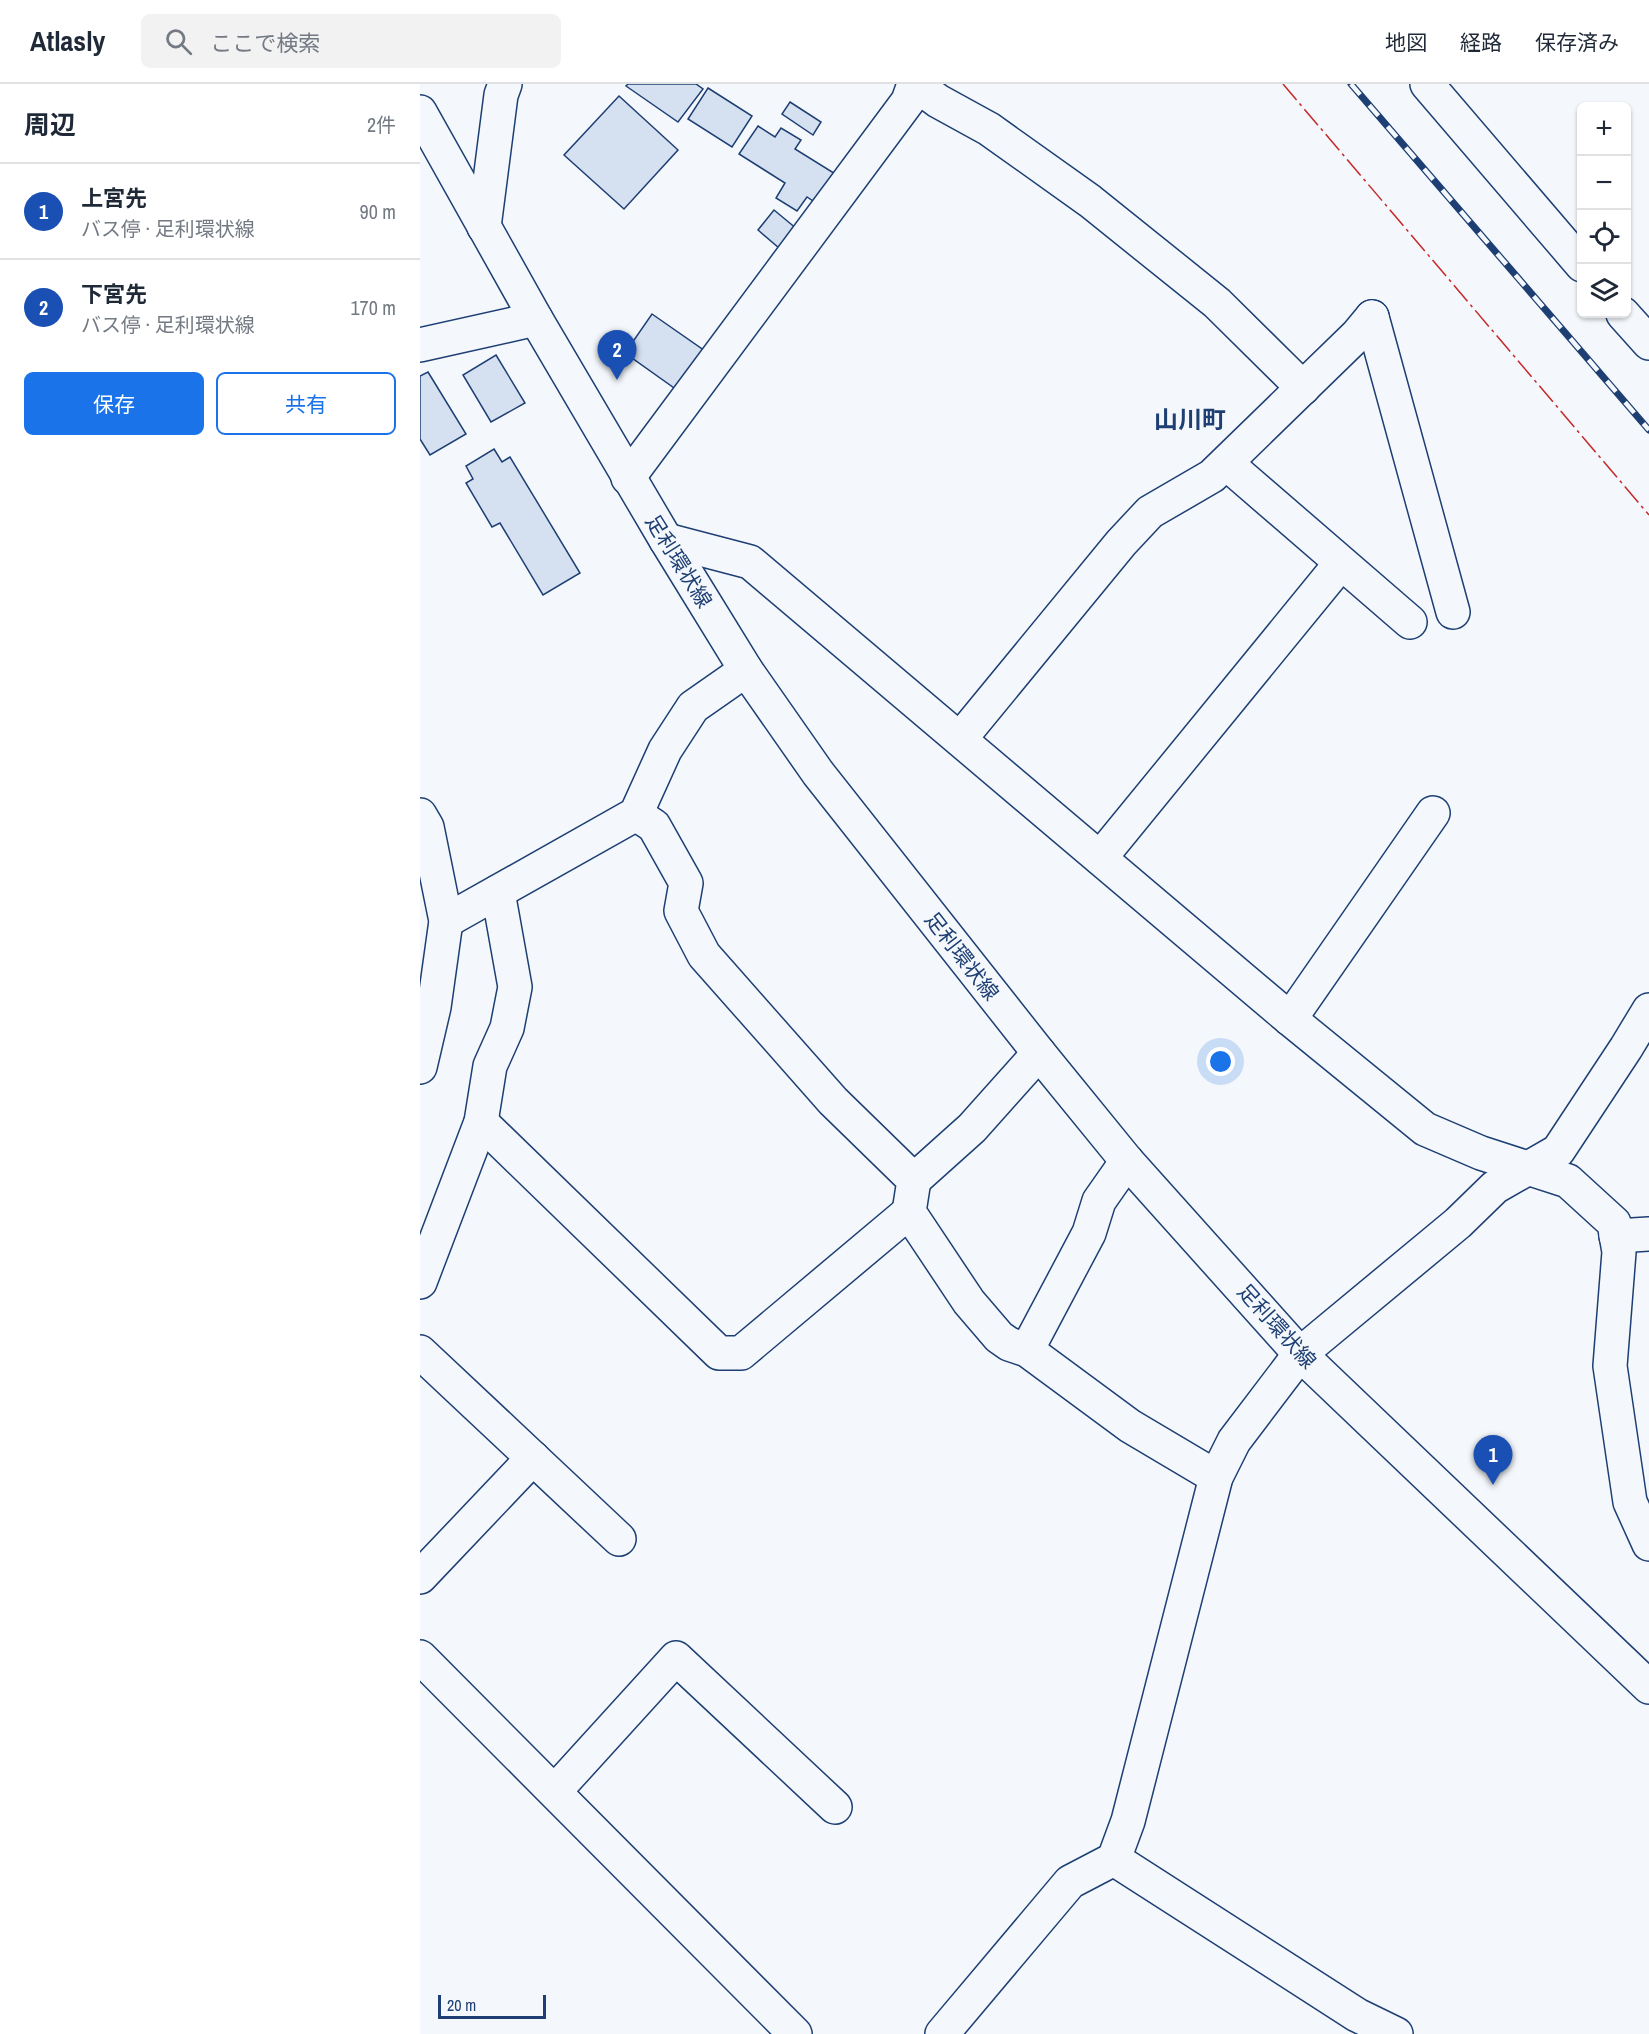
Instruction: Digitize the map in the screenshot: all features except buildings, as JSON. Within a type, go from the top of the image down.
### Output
[{"type":"street","points":[[484,227],[501,95],[505,84]]},
{"type":"street","points":[[628,478],[908,100],[914,84],[938,101],[989,129],[1090,201],[1217,303],[1303,388]]},
{"type":"street","points":[[1427,84],[1580,264]]},
{"type":"street","name":"足利環状線","points":[[420,112],[628,478],[746,670],[818,773],[1039,1053],[1128,1161],[1300,1353],[1649,1687]]},
{"type":"street","points":[[960,739],[1121,543],[1150,512],[1212,476],[1357,335],[1372,317],[1453,612]]},
{"type":"street","points":[[1627,318],[1649,343]]},
{"type":"street","points":[[420,345],[536,319]]},
{"type":"street","points":[[1226,463],[1410,622]]},
{"type":"street","points":[[666,540],[750,562],[1290,1019],[1425,1129],[1481,1153],[1568,1181],[1614,1222],[1619,1252],[1610,1366],[1630,1502],[1649,1544]]},
{"type":"street","points":[[1100,858],[1341,563]]},
{"type":"street","points":[[446,921],[636,814],[665,750],[693,707],[746,670]]},
{"type":"street","points":[[1290,1019],[1433,813]]},
{"type":"street","points":[[420,814],[427,827],[446,921],[434,1007],[420,1067]]},
{"type":"street","points":[[636,814],[654,826],[686,883],[681,911],[704,955],[833,1101],[912,1196],[969,1302],[999,1337],[1009,1344],[1027,1350],[1130,1426],[1216,1477]]},
{"type":"street","points":[[420,1282],[481,1122],[490,1066],[507,1028],[515,987],[498,892]]},
{"type":"street","points":[[942,2034],[1070,1882],[1114,1859],[1128,1821],[1216,1477],[1234,1441],[1300,1353],[1458,1223],[1495,1187],[1558,1151],[1649,1010]]},
{"type":"street","points":[[481,1122],[719,1353],[741,1353],[912,1196],[1039,1053]]},
{"type":"street","points":[[1027,1350],[1089,1233],[1100,1201],[1128,1161]]},
{"type":"street","points":[[1616,1236],[1649,1234]]},
{"type":"street","points":[[420,1352],[620,1539]]},
{"type":"street","points":[[420,1577],[533,1458]]},
{"type":"street","points":[[420,1657],[795,2034]]},
{"type":"street","points":[[555,1791],[676,1658],[835,1807]]},
{"type":"street","points":[[1114,1859],[1357,2015],[1396,2034]]},
{"type":"railway","points":[[1351,84],[1649,430]]},
{"type":"power","points":[[1283,84],[1649,515]]},
{"type":"place","name":"下宮先","points":[[617,380]]},
{"type":"place","name":"上宮先","points":[[1493,1485]]},
{"type":"district","name":"山川町","points":[[1190,419]]}]
